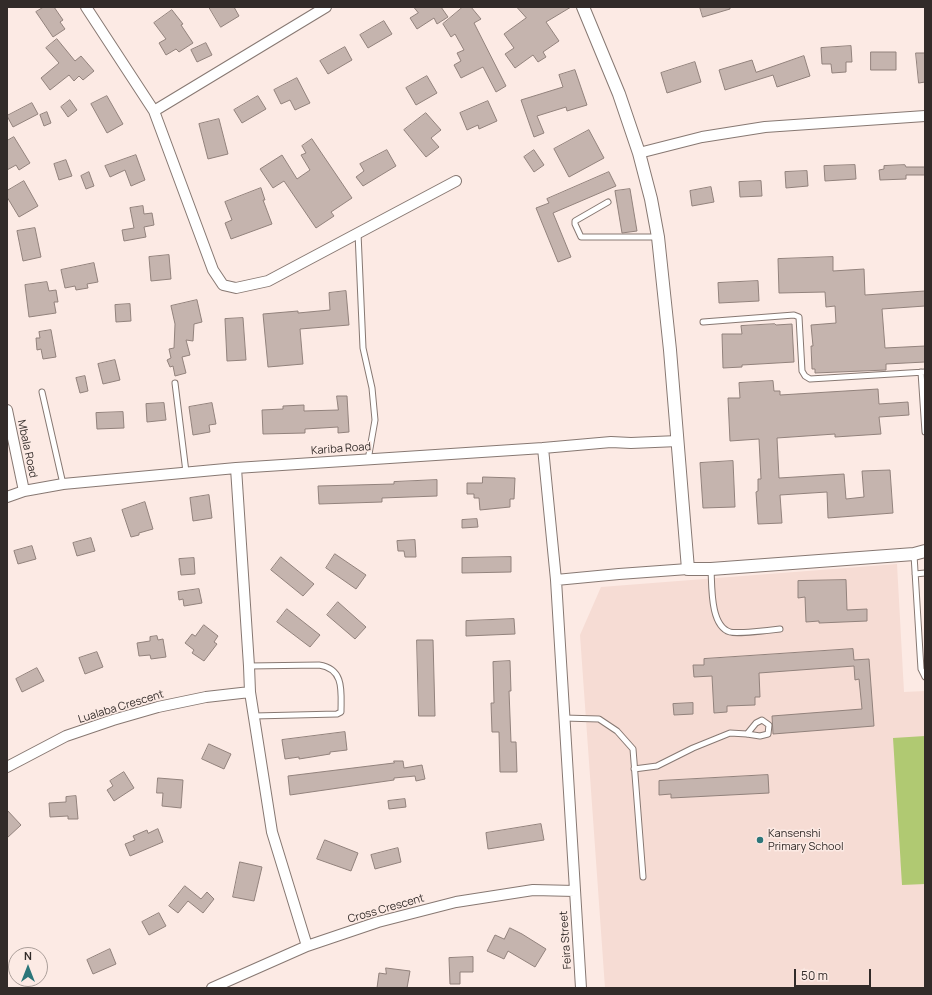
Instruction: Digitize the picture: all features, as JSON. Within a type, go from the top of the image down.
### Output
[{"type":"street","points":[[86,7],[154,111],[213,270],[223,285],[236,288],[268,281],[456,181]]},
{"type":"street","points":[[154,111],[326,7]]},
{"type":"street","points":[[584,7],[619,94],[639,153],[651,199],[658,237],[670,350],[688,569]]},
{"type":"street","points":[[639,153],[702,137],[765,127],[925,116]]},
{"type":"street","name":"Mbala Road","points":[[7,410],[24,491]]},
{"type":"street","name":"Kariba Road","points":[[7,497],[24,491],[63,484],[186,472],[611,442],[630,443],[678,441]]},
{"type":"street","name":"Feira Street","points":[[543,448],[556,580],[563,718],[581,988]]},
{"type":"street","points":[[236,468],[250,692],[272,832],[307,946]]},
{"type":"street","points":[[556,580],[919,552]]},
{"type":"street","name":"Lualaba Crescent","points":[[7,767],[66,736],[113,720],[158,707],[206,697],[250,692]]},
{"type":"street","name":"Cross Crescent","points":[[212,988],[307,946],[378,922],[456,902],[533,890],[575,891]]},
{"type":"lane","points":[[608,202],[575,221],[581,237],[658,237]]},
{"type":"lane","points":[[358,233],[363,348],[372,388],[375,420],[368,460]]},
{"type":"lane","points":[[703,322],[794,315],[799,317],[802,371],[805,376],[810,379],[923,372],[925,432]]},
{"type":"lane","points":[[175,383],[186,472]]},
{"type":"lane","points":[[42,392],[63,484]]},
{"type":"lane","points":[[919,552],[915,574],[922,652],[921,669],[925,677]]},
{"type":"lane","points":[[711,569],[713,603],[720,625],[730,632],[780,629]]},
{"type":"lane","points":[[915,574],[925,573]]},
{"type":"lane","points":[[249,666],[328,666],[334,670],[339,678],[341,688],[341,712],[339,714],[254,716]]},
{"type":"lane","points":[[563,718],[599,719],[617,731],[632,749],[643,877]]},
{"type":"lane","points":[[634,769],[657,766],[693,748],[730,733],[747,734]]},
{"type":"shaded area","name":"Kansenshi Primary School","points":[[897,564],[904,692],[925,691],[925,988],[605,988],[580,635],[601,587]]},
{"type":"green space","points":[[925,736],[925,884],[902,885],[893,738]]},
{"type":"building","points":[[44,7],[54,7],[63,20],[60,22],[65,29],[53,37],[36,12]]},
{"type":"building","points":[[209,7],[234,7],[239,16],[221,27]]},
{"type":"building","points":[[414,7],[441,7],[448,17],[437,24],[434,18],[417,29],[410,18],[418,13]]},
{"type":"building","points":[[463,7],[471,7],[481,19],[474,23],[506,86],[496,92],[483,67],[461,78],[454,65],[461,61],[457,53],[464,50],[455,34],[451,37],[443,24]]},
{"type":"building","points":[[517,7],[571,7],[546,22],[559,41],[543,52],[546,57],[538,62],[533,55],[515,68],[505,54],[514,48],[504,34],[526,18]]},
{"type":"building","points":[[700,7],[730,7],[730,9],[703,17]]},
{"type":"building","points":[[172,10],[183,24],[181,25],[193,43],[179,52],[176,49],[166,55],[159,43],[166,39],[154,23]]},
{"type":"building","points":[[384,21],[392,34],[368,48],[360,35]]},
{"type":"building","points":[[57,39],[75,61],[81,56],[94,71],[83,80],[79,76],[74,81],[69,75],[50,90],[41,78],[59,63],[46,48]]},
{"type":"building","points":[[206,43],[212,55],[197,62],[191,50]]},
{"type":"building","points":[[851,46],[852,62],[846,62],[846,72],[832,73],[831,64],[822,64],[821,48]]},
{"type":"building","points":[[345,47],[352,60],[328,74],[320,61]]},
{"type":"building","points":[[871,52],[896,52],[896,70],[871,70]]},
{"type":"building","points":[[916,53],[925,53],[925,82],[919,83]]},
{"type":"building","points":[[804,56],[810,76],[777,87],[773,75],[725,90],[719,70],[752,60],[756,72]]},
{"type":"building","points":[[695,62],[701,82],[667,93],[661,73]]},
{"type":"building","points":[[575,70],[587,105],[567,111],[566,107],[537,116],[544,133],[534,137],[521,100],[563,87],[559,75]]},
{"type":"building","points":[[427,76],[437,93],[416,105],[406,88]]},
{"type":"building","points":[[297,78],[310,103],[295,110],[290,100],[281,104],[274,90]]},
{"type":"building","points":[[107,96],[123,124],[107,133],[91,104]]},
{"type":"building","points":[[258,96],[266,109],[242,123],[234,110]]},
{"type":"building","points":[[70,100],[77,110],[68,117],[61,107]]},
{"type":"building","points":[[488,101],[497,121],[479,129],[478,125],[467,130],[460,113]]},
{"type":"building","points":[[32,103],[38,114],[13,127],[7,116]]},
{"type":"building","points":[[47,112],[51,123],[44,126],[40,115]]},
{"type":"building","points":[[426,113],[441,130],[431,138],[439,147],[426,157],[404,130]]},
{"type":"building","points":[[219,119],[228,154],[208,159],[199,124]]},
{"type":"building","points":[[589,130],[604,158],[569,177],[554,149]]},
{"type":"building","points":[[14,137],[30,163],[19,170],[16,165],[7,170],[7,141]]},
{"type":"building","points":[[312,139],[352,198],[331,212],[334,216],[316,228],[284,181],[273,188],[260,169],[282,155],[297,179],[310,170],[301,155],[306,153],[302,146]]},
{"type":"building","points":[[387,150],[396,166],[363,186],[356,177],[364,171],[360,164]]},
{"type":"building","points":[[534,150],[544,165],[534,172],[524,157]]},
{"type":"building","points":[[136,155],[145,180],[131,186],[125,170],[110,177],[105,166]]},
{"type":"building","points":[[66,160],[72,176],[59,180],[54,164]]},
{"type":"building","points":[[855,165],[856,179],[825,181],[824,166]]},
{"type":"building","points":[[905,165],[906,167],[925,167],[925,175],[906,175],[906,179],[880,180],[879,170],[884,169],[884,166]]},
{"type":"building","points":[[807,171],[808,186],[786,188],[785,172]]},
{"type":"building","points":[[89,172],[94,186],[86,189],[81,176]]},
{"type":"building","points":[[609,172],[616,186],[553,213],[571,257],[558,262],[536,208],[549,203],[547,199]]},
{"type":"building","points":[[24,181],[38,206],[19,217],[7,197],[7,191]]},
{"type":"building","points":[[761,181],[762,196],[740,197],[739,182]]},
{"type":"building","points":[[711,187],[714,202],[692,206],[690,191]]},
{"type":"building","points":[[261,188],[265,200],[263,200],[272,224],[231,239],[225,223],[232,220],[225,202]]},
{"type":"building","points":[[630,189],[637,231],[622,233],[615,191]]},
{"type":"building","points":[[143,206],[144,214],[152,213],[154,225],[144,227],[146,237],[124,241],[122,230],[134,228],[130,208]]},
{"type":"building","points":[[35,228],[41,257],[23,261],[17,231]]},
{"type":"building","points":[[169,255],[171,279],[151,281],[149,257]]},
{"type":"building","points":[[833,257],[833,271],[864,269],[865,295],[925,291],[925,306],[882,309],[885,348],[925,346],[925,362],[886,364],[886,370],[815,373],[815,369],[812,369],[811,346],[813,346],[811,325],[836,323],[835,306],[826,307],[825,292],[779,293],[778,259]]},
{"type":"building","points":[[94,263],[98,282],[87,284],[88,288],[76,290],[75,286],[65,288],[61,270]]},
{"type":"building","points":[[758,281],[759,301],[719,303],[718,283]]},
{"type":"building","points":[[47,282],[49,291],[56,290],[58,302],[54,302],[56,313],[29,317],[25,285]]},
{"type":"building","points":[[346,291],[349,325],[300,329],[303,364],[268,367],[263,314],[330,310],[329,293]]},
{"type":"building","points":[[197,300],[202,322],[194,324],[193,341],[186,340],[190,355],[182,357],[186,373],[175,376],[173,366],[170,367],[167,360],[171,358],[169,349],[174,348],[175,324],[171,306]]},
{"type":"building","points":[[130,304],[131,321],[116,322],[115,305]]},
{"type":"building","points":[[243,318],[246,360],[227,361],[225,319]]},
{"type":"building","points":[[792,324],[794,362],[742,365],[742,367],[723,368],[722,334],[742,334],[741,326]]},
{"type":"building","points":[[51,330],[56,357],[43,359],[41,349],[37,350],[36,338],[40,338],[39,332]]},
{"type":"building","points":[[115,360],[120,380],[103,384],[98,364]]},
{"type":"building","points":[[85,376],[88,391],[80,393],[76,378]]},
{"type":"building","points":[[773,381],[774,391],[780,391],[780,395],[878,389],[879,404],[908,402],[909,415],[879,417],[881,434],[835,437],[835,434],[777,438],[779,478],[844,474],[846,499],[864,497],[862,471],[890,470],[893,513],[828,518],[827,492],[780,495],[782,523],[758,524],[756,492],[758,491],[758,479],[761,479],[759,439],[730,441],[728,398],[740,398],[739,383]]},
{"type":"building","points":[[337,396],[347,396],[349,432],[338,433],[338,427],[305,429],[305,433],[263,434],[262,410],[283,409],[283,406],[304,405],[304,411],[338,410]]},
{"type":"building","points":[[164,403],[166,420],[147,422],[146,404]]},
{"type":"building","points":[[212,403],[216,424],[209,425],[210,432],[193,435],[189,407]]},
{"type":"building","points":[[123,412],[124,428],[97,429],[96,413]]},
{"type":"building","points":[[733,461],[735,507],[703,508],[700,463]]},
{"type":"building","points":[[483,477],[515,478],[514,499],[510,499],[510,507],[480,510],[479,498],[474,498],[474,494],[467,494],[467,483],[482,483]]},
{"type":"building","points":[[437,480],[437,496],[382,498],[382,502],[319,504],[318,486],[394,484],[394,482]]},
{"type":"building","points":[[209,495],[212,518],[193,521],[190,498]]},
{"type":"building","points":[[145,502],[153,529],[131,537],[122,510]]},
{"type":"building","points":[[477,519],[478,527],[462,528],[462,520]]},
{"type":"building","points":[[91,538],[95,551],[77,556],[73,543]]},
{"type":"building","points":[[415,540],[416,557],[405,557],[404,551],[398,551],[397,541]]},
{"type":"building","points":[[32,546],[36,559],[18,564],[14,551]]},
{"type":"building","points":[[335,554],[366,575],[356,589],[326,568]]},
{"type":"building","points":[[281,557],[314,584],[303,596],[271,570]]},
{"type":"building","points":[[511,557],[511,572],[462,573],[462,558]]},
{"type":"building","points":[[194,558],[195,574],[181,575],[179,559]]},
{"type":"building","points":[[846,580],[847,610],[867,609],[867,621],[819,623],[819,621],[806,622],[805,597],[798,598],[798,581]]},
{"type":"building","points":[[199,589],[202,603],[184,606],[183,599],[179,600],[178,592]]},
{"type":"building","points":[[338,602],[366,627],[355,639],[327,615]]},
{"type":"building","points":[[287,609],[320,635],[310,647],[277,622]]},
{"type":"building","points":[[514,619],[515,634],[466,636],[466,621]]},
{"type":"building","points":[[204,625],[218,636],[214,642],[217,644],[204,661],[192,653],[194,650],[185,643],[192,634],[195,636]]},
{"type":"building","points":[[157,636],[158,640],[163,639],[166,657],[151,659],[150,655],[139,656],[137,643],[150,641],[150,637]]},
{"type":"building","points":[[417,640],[433,640],[435,716],[419,716]]},
{"type":"building","points":[[853,649],[854,660],[869,659],[874,726],[773,734],[772,716],[862,709],[859,679],[855,680],[854,666],[759,673],[760,697],[755,697],[755,705],[727,706],[727,712],[714,713],[712,676],[694,677],[693,665],[704,665],[704,659]]},
{"type":"building","points":[[97,652],[103,667],[85,674],[79,658]]},
{"type":"building","points":[[510,661],[511,691],[509,691],[511,742],[516,742],[517,772],[500,772],[499,732],[492,732],[491,703],[494,703],[493,662]]},
{"type":"building","points":[[37,668],[44,681],[22,692],[16,679]]},
{"type":"building","points":[[693,703],[693,714],[674,715],[673,704]]},
{"type":"building","points":[[345,732],[347,750],[299,759],[299,757],[285,759],[282,740]]},
{"type":"building","points":[[209,744],[231,754],[224,769],[202,759]]},
{"type":"building","points":[[394,761],[403,761],[404,768],[422,765],[425,779],[416,781],[415,776],[394,778],[394,780],[290,795],[288,776],[394,763]]},
{"type":"building","points":[[124,772],[134,788],[114,801],[107,790],[113,786],[110,781]]},
{"type":"building","points":[[768,775],[769,793],[671,798],[671,794],[659,795],[659,781]]},
{"type":"building","points":[[158,778],[183,780],[181,808],[162,806],[163,793],[157,793]]},
{"type":"building","points":[[76,796],[78,819],[68,819],[68,816],[50,817],[49,803],[66,802],[66,797]]},
{"type":"building","points":[[405,799],[406,807],[389,809],[388,801]]},
{"type":"building","points":[[7,810],[21,825],[7,838]]},
{"type":"building","points":[[541,824],[544,840],[488,849],[486,833]]},
{"type":"building","points":[[158,829],[163,842],[130,856],[125,844],[135,840],[133,836],[147,830],[148,833]]},
{"type":"building","points":[[325,840],[358,853],[351,871],[317,859]]},
{"type":"building","points":[[398,848],[401,862],[375,869],[371,855]]},
{"type":"building","points":[[240,862],[262,867],[254,901],[233,897]]},
{"type":"building","points":[[185,886],[201,899],[207,892],[214,899],[203,913],[188,901],[178,913],[169,906]]},
{"type":"building","points":[[159,913],[166,926],[149,935],[142,922]]},
{"type":"building","points":[[510,928],[546,949],[535,967],[508,951],[504,959],[487,951],[495,935],[504,939]]},
{"type":"building","points":[[110,949],[116,964],[93,974],[87,960]]},
{"type":"building","points":[[473,957],[473,972],[460,972],[460,984],[450,984],[449,958]]},
{"type":"building","points":[[386,968],[410,971],[407,988],[377,988],[379,973],[386,974]]},
{"type":"place","name":"Kansenshi Primary School","points":[[760,840]]}]
